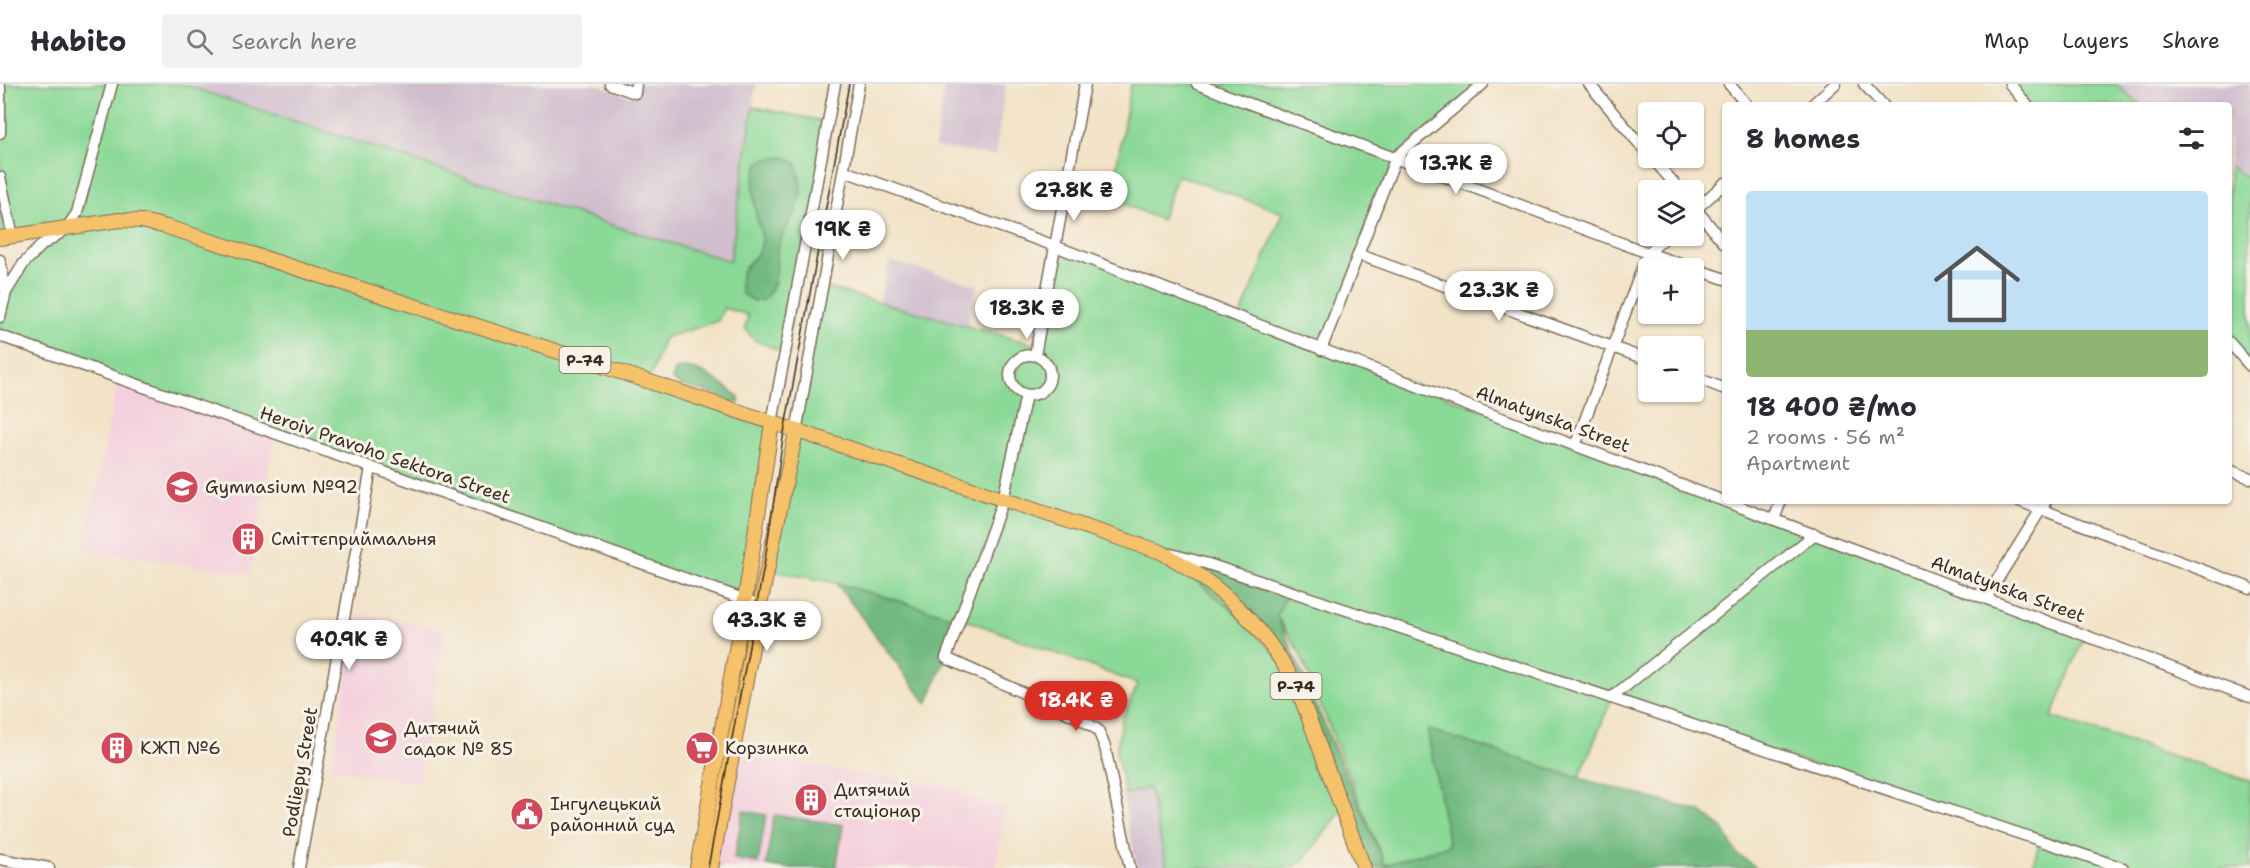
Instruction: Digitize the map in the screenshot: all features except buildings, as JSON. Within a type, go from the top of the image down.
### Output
[{"type":"main road","name":"Р-74","points":[[6,238],[119,220],[142,221],[167,227],[580,358],[1161,552],[1193,569],[1239,607],[1266,638],[1285,665],[1298,688],[1364,868]]},
{"type":"main road","points":[[697,868],[745,599],[772,423]]},
{"type":"main road","points":[[711,868],[760,605],[796,432]]},
{"type":"street","points":[[0,317],[6,292],[24,263],[42,245],[66,229],[77,213],[112,84]]},
{"type":"street","points":[[610,84],[635,89]]},
{"type":"street","points":[[772,423],[835,84]]},
{"type":"street","points":[[796,432],[859,84]]},
{"type":"street","points":[[1035,355],[1085,84]]},
{"type":"street","points":[[1197,84],[1648,253],[1722,278]]},
{"type":"street","points":[[1321,350],[1360,255],[1396,157],[1483,84]]},
{"type":"street","points":[[1589,84],[1638,142]]},
{"type":"street","points":[[1729,84],[1744,102]]},
{"type":"street","points":[[1815,102],[1835,84]]},
{"type":"street","points":[[1864,84],[1880,102]]},
{"type":"street","points":[[2010,84],[2025,102]]},
{"type":"street","points":[[0,87],[0,133]]},
{"type":"street","points":[[1661,168],[1671,180]]},
{"type":"street","name":"Almatynska Street","points":[[844,171],[1055,246],[1321,350],[1722,500]]},
{"type":"street","points":[[0,177],[6,238]]},
{"type":"street","points":[[1704,201],[1722,186]]},
{"type":"street","points":[[1704,220],[1722,241]]},
{"type":"street","points":[[1575,446],[1648,253],[1656,246]]},
{"type":"street","points":[[1360,255],[1638,356]]},
{"type":"street","points":[[0,260],[3,266],[6,292]]},
{"type":"street","name":"Heroiv Pravoho Sektora Street","points":[[0,336],[760,605]]},
{"type":"street","points":[[2232,345],[2250,366]]},
{"type":"street","points":[[1035,355],[1042,359],[1048,368],[1049,380],[1040,393],[1026,395],[1011,384],[1010,370],[1019,357],[1035,355]]},
{"type":"street","points":[[1704,381],[1722,387]]},
{"type":"street","points":[[1026,395],[1003,500],[946,657],[1081,718],[1098,730],[1104,747],[1130,868]]},
{"type":"street","name":"Podliepy Street","points":[[299,868],[371,468]]},
{"type":"street","points":[[2232,471],[2250,478]]},
{"type":"street","name":"Almatynska Street","points":[[1733,504],[2250,697]]},
{"type":"street","points":[[1774,519],[1780,504]]},
{"type":"street","points":[[1986,598],[2043,505],[2250,588]]},
{"type":"street","points":[[1611,698],[1815,534]]},
{"type":"street","points":[[1161,552],[1218,567],[2123,868]]},
{"type":"street","points":[[0,859],[49,868]]},
{"type":"shaded area","points":[[181,84],[596,84],[630,97],[636,84],[756,84],[730,261],[611,225]]},
{"type":"shaded area","points":[[945,84],[1006,84],[995,156],[935,147]]},
{"type":"shaded area","points":[[2115,84],[2250,84],[2250,180],[2232,168],[2232,102],[2137,102]]},
{"type":"shaded area","points":[[890,261],[978,285],[967,326],[879,302]]},
{"type":"shaded area","name":"Gymnasium №92","points":[[118,379],[275,434],[250,574],[84,550]]},
{"type":"shaded area","points":[[358,614],[445,630],[419,784],[331,768]]},
{"type":"shaded area","points":[[732,753],[949,787],[1006,808],[996,868],[711,868]]},
{"type":"shaded area","points":[[1149,787],[1167,868],[1137,868],[1122,795]]},
{"type":"green space","points":[[0,84],[181,84],[611,225],[730,261],[753,107],[828,122],[785,353],[754,340],[745,328],[748,315],[724,308],[718,321],[664,338],[649,382],[772,423],[745,599],[0,336],[0,260],[6,290],[24,263],[64,229],[0,238]]},
{"type":"green space","points":[[1131,84],[1483,84],[1396,157],[1322,350],[1722,499],[1722,504],[1734,504],[2085,635],[2052,717],[2250,781],[2250,868],[2032,868],[2040,840],[1612,698],[1579,778],[1428,730],[1449,845],[1385,865],[1299,651],[1276,615],[1193,569],[1285,665],[1343,809],[1302,862],[1291,868],[1167,868],[1149,788],[1125,794],[1116,752],[1122,719],[1138,684],[975,623],[836,583],[768,570],[824,287],[1037,345],[1055,246],[1240,317],[1283,213],[1178,175],[1161,220],[1111,198]]},
{"type":"green space","points":[[2010,84],[2115,84],[2137,102],[2025,102]]},
{"type":"green space","points":[[785,157],[796,163],[800,177],[800,197],[778,247],[773,286],[764,300],[754,301],[742,294],[740,283],[744,269],[760,249],[762,241],[755,208],[754,178],[760,163],[768,158]]},
{"type":"green space","points":[[2232,168],[2250,180],[2250,366],[2232,345]]},
{"type":"green space","points":[[682,368],[698,371],[713,378],[739,397],[739,403],[679,385],[672,379],[675,371]]},
{"type":"green space","points":[[1161,552],[1289,591],[1277,615],[1385,865],[1449,845],[1427,729],[1579,778],[1701,812],[1723,829],[1737,854],[1757,868],[1364,868],[1298,689],[1266,638]]},
{"type":"green space","points":[[836,583],[961,619],[927,704],[846,596]]},
{"type":"green space","points":[[743,811],[766,815],[758,863],[734,859]]},
{"type":"green space","points":[[774,815],[843,825],[836,868],[785,868],[766,865]]},
{"type":"tram line","points":[[708,868],[765,560],[783,438],[849,84]]},
{"type":"place","name":"Gymnasium №92","points":[[182,487]]},
{"type":"place","name":"Сміттєприймальня","points":[[248,539]]},
{"type":"place","name":"Дитячий садок № 85","points":[[381,738]]},
{"type":"place","name":"КЖП №6","points":[[117,748]]},
{"type":"place","name":"Корзинка","points":[[702,748]]},
{"type":"place","name":"Дитячий стаціонар","points":[[811,800]]},
{"type":"place","name":"Інгулецький районний суд","points":[[527,814]]}]
